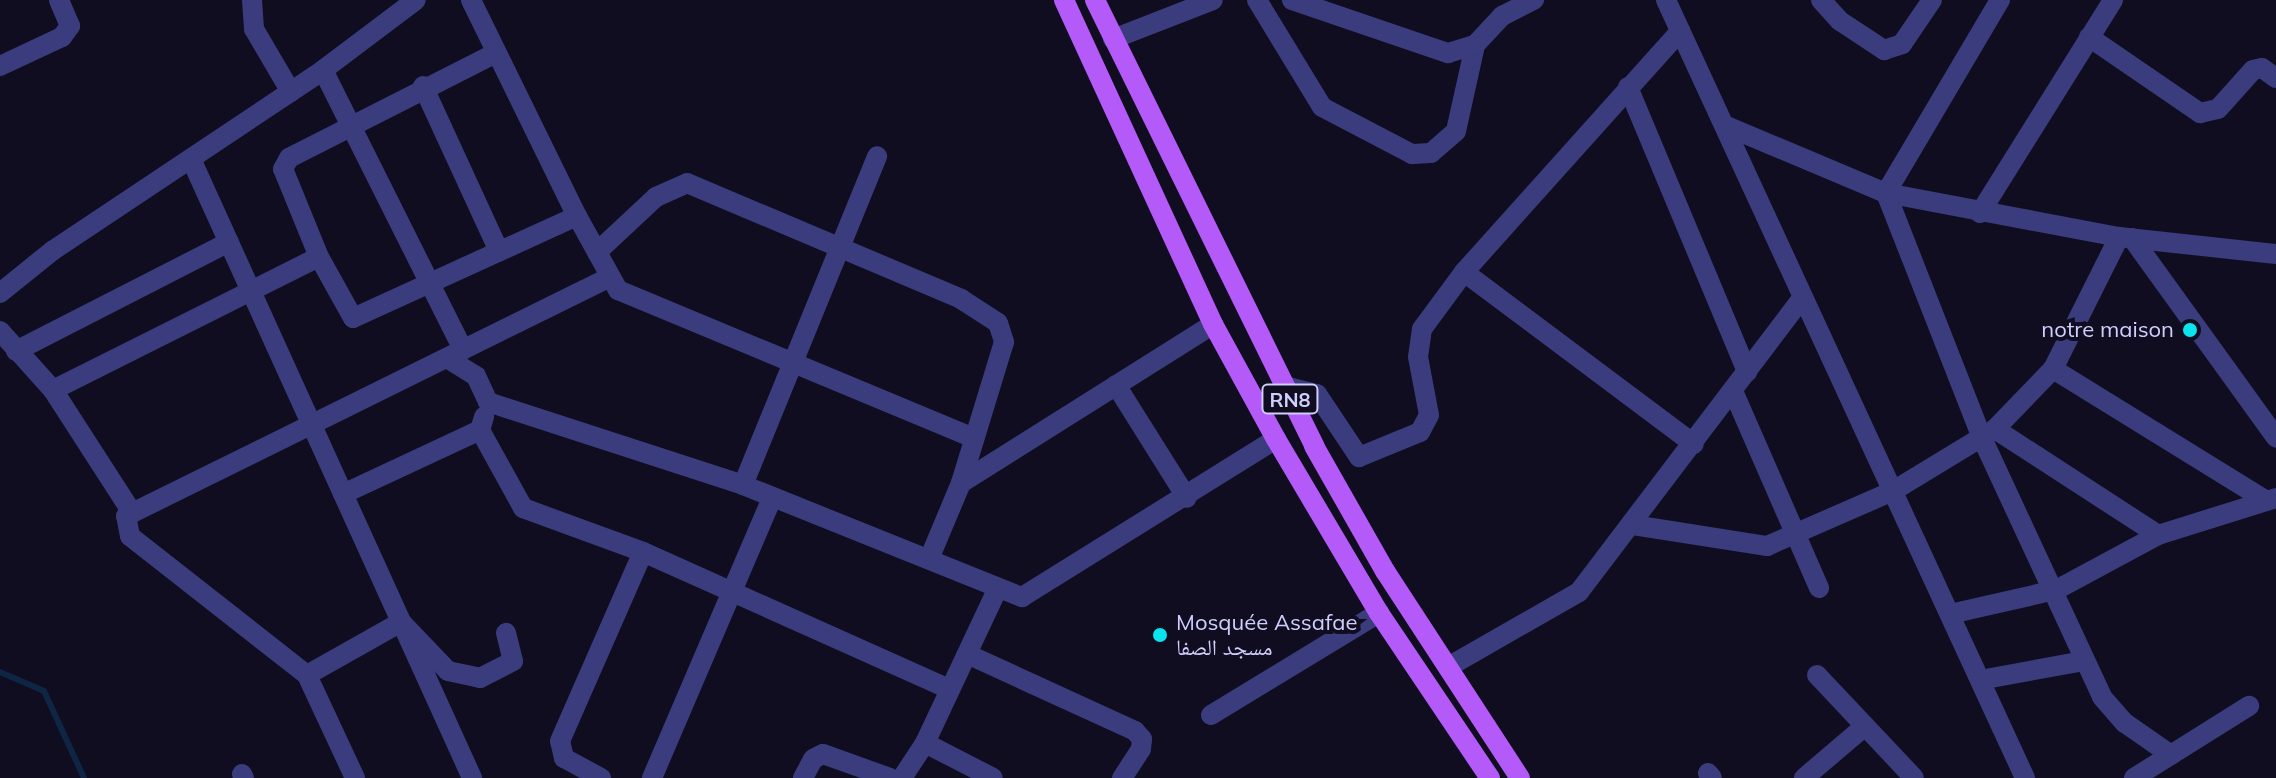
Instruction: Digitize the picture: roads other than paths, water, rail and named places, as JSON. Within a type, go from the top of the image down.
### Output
[{"type":"main road","name":"RN8","points":[[1064,0],[1213,324],[1276,439],[1379,613],[1490,778]]},
{"type":"main road","name":"RN8","points":[[1095,0],[1284,386],[1385,571],[1520,778]]},
{"type":"street","points":[[0,66],[62,37],[70,26],[59,0]]},
{"type":"street","points":[[252,0],[254,29],[291,92]]},
{"type":"street","points":[[0,293],[52,251],[323,70],[416,0]]},
{"type":"street","points":[[471,0],[577,216],[618,290],[974,438]]},
{"type":"street","points":[[1113,39],[1213,0]]},
{"type":"street","points":[[1257,0],[1322,107],[1412,154],[1431,153],[1456,131],[1475,45],[1502,16],[1534,0]]},
{"type":"street","points":[[1292,0],[1448,53],[1475,45]]},
{"type":"street","points":[[1666,0],[1950,614],[2022,777]]},
{"type":"street","points":[[1821,0],[1840,21],[1884,50],[1902,44],[1932,0]]},
{"type":"street","points":[[1886,193],[2000,0]]},
{"type":"street","points":[[1980,213],[2113,0]]},
{"type":"street","points":[[1284,386],[1317,394],[1359,457],[1412,437],[1429,415],[1418,336],[1464,272],[1680,31]]},
{"type":"street","points":[[2089,37],[2200,113],[2218,109],[2253,70],[2262,68],[2276,78]]},
{"type":"street","points":[[496,53],[423,86],[289,158],[283,169],[319,257],[353,318],[577,216]]},
{"type":"street","points":[[323,70],[431,285],[455,354],[476,376],[488,402],[480,430],[523,508],[643,552],[949,689]]},
{"type":"street","points":[[423,86],[499,251]]},
{"type":"street","points":[[1628,87],[1747,372]]},
{"type":"street","points":[[1724,125],[1886,193],[1980,213],[2126,237],[2276,254]]},
{"type":"street","points":[[743,485],[795,365],[877,156]]},
{"type":"street","points":[[191,159],[472,778]]},
{"type":"street","points":[[597,252],[656,197],[687,183],[961,299],[998,323],[1004,342],[961,483],[929,559]]},
{"type":"street","points":[[1886,193],[2084,661],[2110,707],[2171,755]]},
{"type":"street","points":[[1633,525],[1767,546],[1893,491],[1989,434],[2053,369],[2126,237]]},
{"type":"street","points":[[2126,237],[2276,438]]},
{"type":"street","points":[[16,351],[229,242]]},
{"type":"street","points":[[53,390],[319,257]]},
{"type":"street","points":[[1464,272],[1694,444]]},
{"type":"street","points":[[355,778],[307,675],[130,536],[125,525],[131,511],[610,277]]},
{"type":"street","points":[[1448,667],[1579,592],[1633,525],[1803,297]]},
{"type":"street","points":[[961,483],[1213,324]]},
{"type":"street","points":[[0,331],[53,390],[131,511]]},
{"type":"street","points":[[2053,369],[2269,498]]},
{"type":"street","points":[[1116,385],[1187,498]]},
{"type":"street","points":[[1733,391],[1819,588]]},
{"type":"street","points":[[488,402],[743,485],[929,559],[997,590],[1029,594],[1187,498],[1276,439]]},
{"type":"street","points":[[343,494],[480,430]]},
{"type":"street","points":[[1989,434],[2158,535]]},
{"type":"street","points":[[652,778],[772,498]]},
{"type":"street","points":[[1950,614],[2056,590],[2158,535],[2269,498]]},
{"type":"street","points":[[601,778],[564,758],[560,741],[643,552]]},
{"type":"street","points":[[902,778],[925,743],[997,590]]},
{"type":"street","points":[[1211,715],[1379,613]]},
{"type":"street","points":[[307,675],[401,622]]},
{"type":"street","points":[[401,622],[448,671],[480,678],[513,661],[506,633]]},
{"type":"street","points":[[967,654],[1135,731],[1142,739],[1141,749],[1122,778]]},
{"type":"street","points":[[1980,680],[2084,661]]},
{"type":"street","points":[[1817,675],[1914,778]]},
{"type":"street","points":[[2134,778],[2249,706]]},
{"type":"street","points":[[1804,778],[1865,726]]},
{"type":"street","points":[[925,743],[993,778]]},
{"type":"street","points":[[803,778],[817,755],[830,754],[890,778]]},
{"type":"waterway","points":[[0,672],[44,691],[84,778]]},
{"type":"place","name":"notre maison","points":[[2190,330]]},
{"type":"place","name":"Mosquée Assafae مسجد الصفا","points":[[1160,635]]}]
